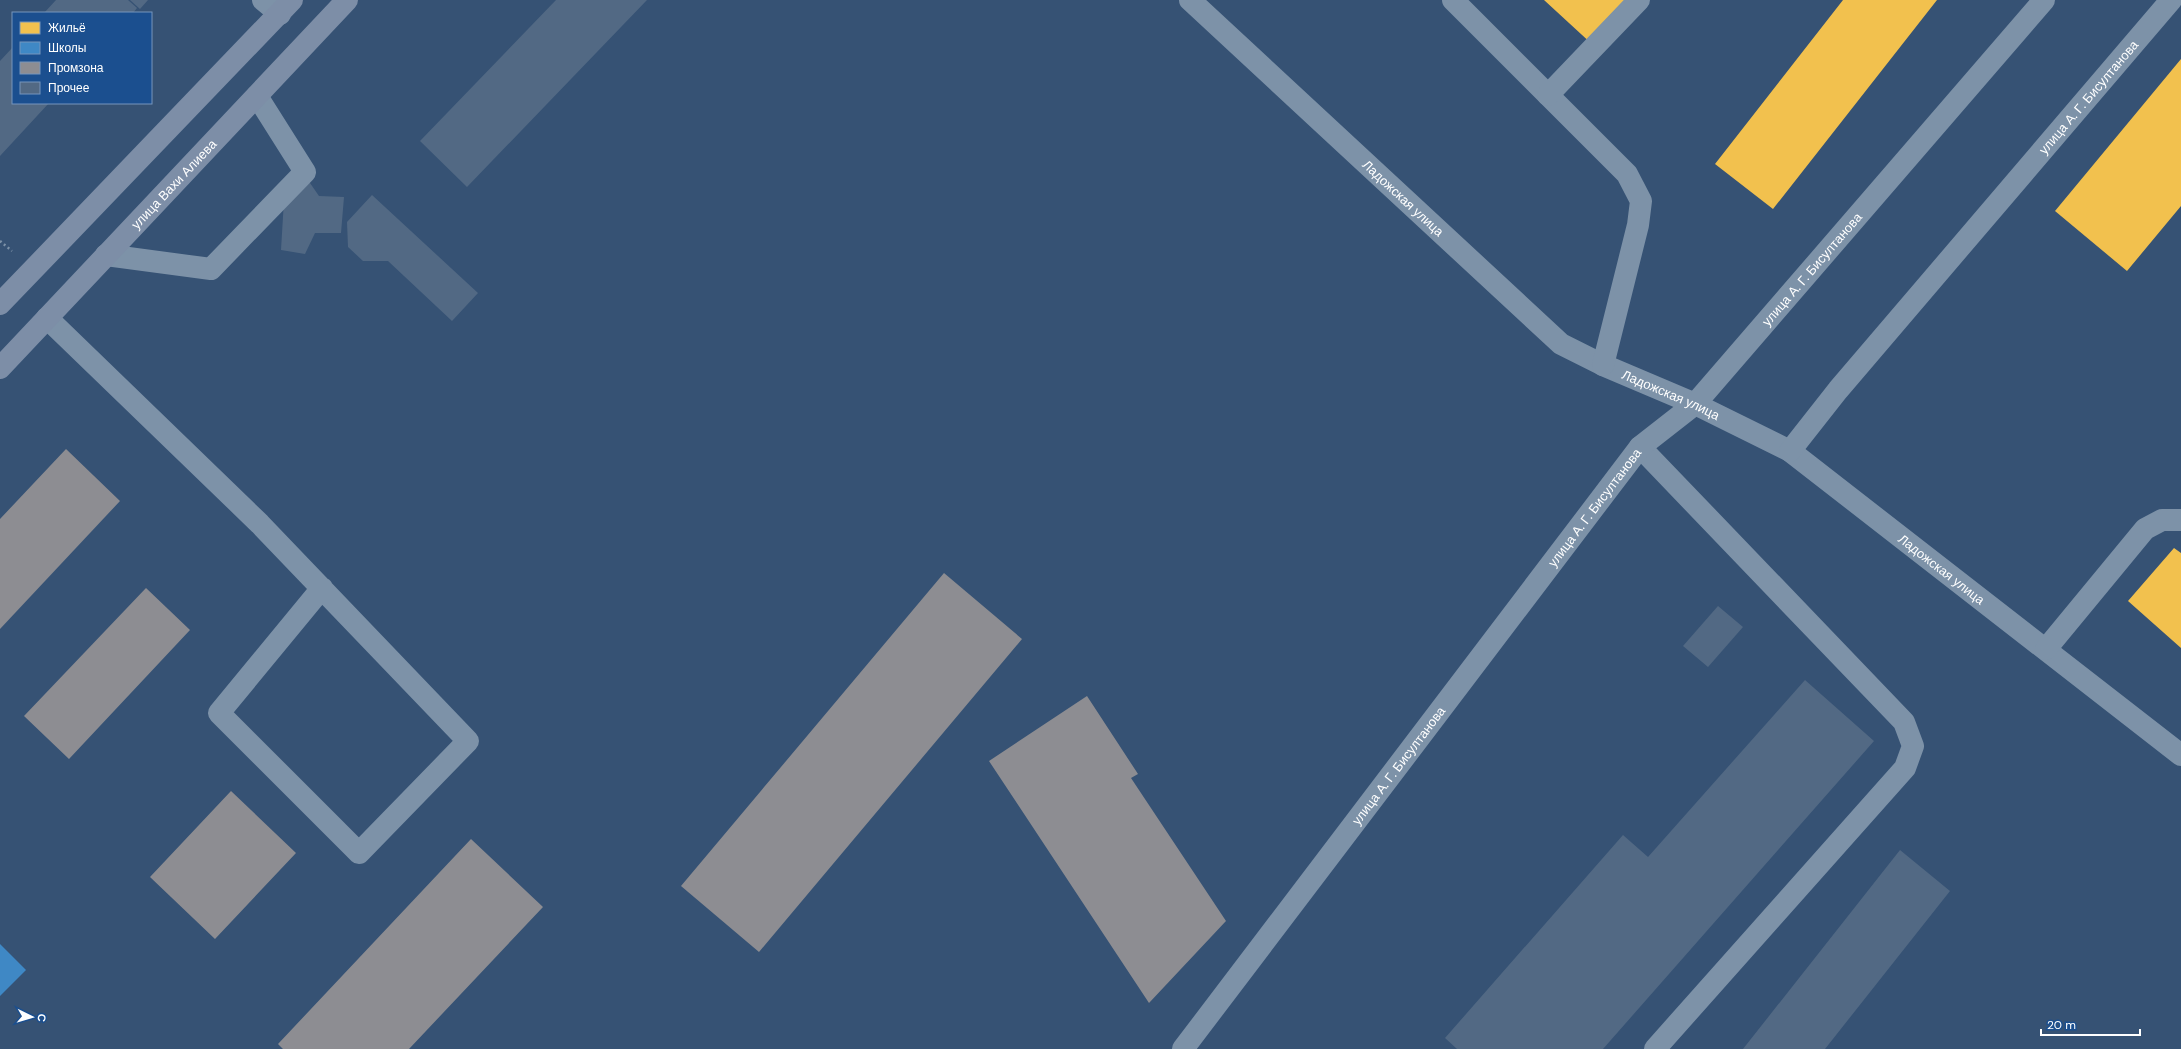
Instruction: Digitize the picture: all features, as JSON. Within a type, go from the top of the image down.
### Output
[{"type":"main road","name":"улица Вахи Алиева","points":[[0,368],[347,0]]},
{"type":"main road","points":[[0,304],[286,7]]},
{"type":"street","points":[[262,0],[286,7]]},
{"type":"street","name":"Ладожская улица","points":[[1190,0],[1561,344],[1603,365],[1695,404],[1790,451],[2181,755]]},
{"type":"street","points":[[1453,0],[1627,174],[1641,201],[1638,225],[1603,365]]},
{"type":"street","points":[[1548,95],[1639,0]]},
{"type":"street","name":"улица А. Г. Бисултанова","points":[[1183,1049],[1640,447],[1695,404],[2044,0]]},
{"type":"street","name":"улица А. Г. Бисултанова","points":[[1790,451],[1838,390],[2171,0]]},
{"type":"street","points":[[106,255],[212,269],[305,172],[257,96]]},
{"type":"street","points":[[47,318],[162,427],[322,588],[468,741],[359,854],[219,713],[322,588]]},
{"type":"street","points":[[1640,447],[1904,722],[1913,746],[1904,768],[1655,1049]]},
{"type":"street","points":[[2046,649],[2145,528],[2162,520],[2181,520]]},
{"type":"building: Жильё","points":[[1544,0],[1636,0],[1594,46]]},
{"type":"building: Жильё","points":[[1843,0],[1937,0],[1773,209],[1715,164]]},
{"type":"building: Жильё","points":[[2181,59],[2181,206],[2127,271],[2055,211]]},
{"type":"building: Жильё","points":[[2174,548],[2181,553],[2181,648],[2128,601]]},
{"type":"building: Школы","points":[[0,944],[26,970],[0,996]]},
{"type":"building: Промзона","points":[[66,449],[120,501],[0,629],[0,519]]},
{"type":"building: Промзона","points":[[944,573],[1022,639],[759,952],[681,886]]},
{"type":"building: Промзона","points":[[146,588],[190,630],[69,759],[24,716]]},
{"type":"building: Промзона","points":[[1087,696],[1138,774],[1131,778],[1226,921],[1149,1003],[989,761]]},
{"type":"building: Промзона","points":[[231,791],[296,853],[215,939],[150,877]]},
{"type":"building: Промзона","points":[[471,839],[543,907],[409,1049],[283,1049],[278,1044]]},
{"type":"building: Прочее","points":[[56,0],[128,0],[137,8],[134,12],[45,12]]},
{"type":"building: Прочее","points":[[130,0],[148,0],[140,9]]},
{"type":"building: Прочее","points":[[556,0],[647,0],[467,187],[420,141]]},
{"type":"building: Прочее","points":[[12,48],[12,104],[48,104],[0,156],[0,61]]},
{"type":"building: Прочее","points":[[285,183],[310,183],[319,196],[344,197],[341,233],[315,233],[305,254],[281,250]]},
{"type":"building: Прочее","points":[[372,195],[478,293],[452,321],[388,261],[363,261],[348,247],[347,222]]},
{"type":"building: Прочее","points":[[1718,606],[1743,627],[1708,667],[1683,646]]},
{"type":"building: Прочее","points":[[1805,680],[1874,741],[1603,1049],[1457,1049],[1445,1038],[1623,835],[1648,857]]},
{"type":"building: Прочее","points":[[1900,850],[1950,891],[1825,1049],[1743,1049]]}]
